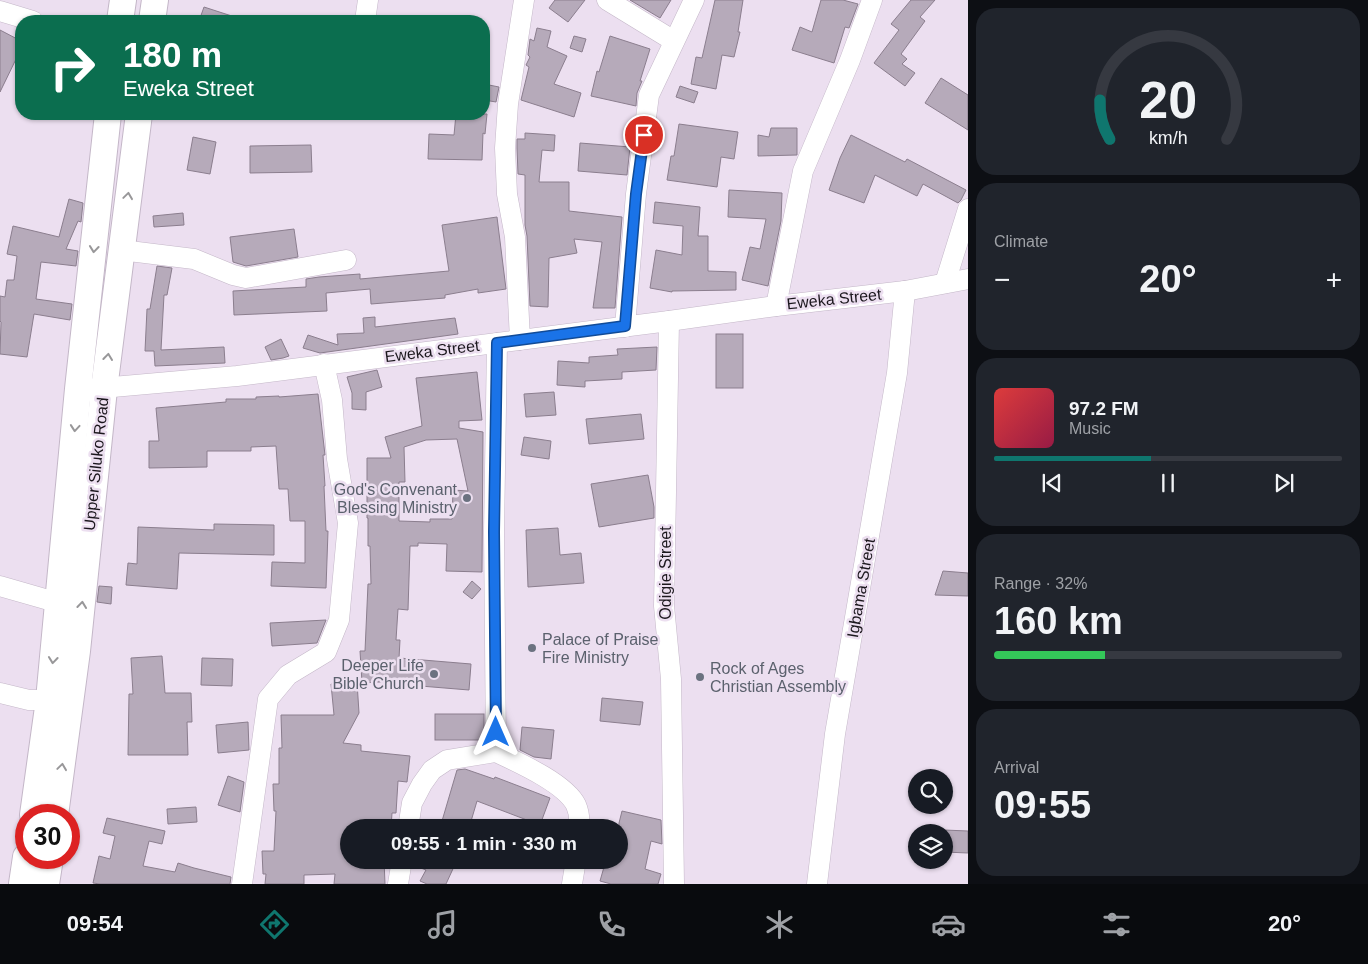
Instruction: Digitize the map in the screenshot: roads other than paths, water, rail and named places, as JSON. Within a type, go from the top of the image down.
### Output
[{"type":"main road","points":[[121,15],[123,0]]},
{"type":"main road","points":[[153,15],[155,0]]},
{"type":"main road","name":"Upper Siluko Road","points":[[35,804],[49,700],[78,389],[107,120]]},
{"type":"main road","name":"Upper Siluko Road","points":[[56,804],[77,651],[104,389],[138,120]]},
{"type":"main road","points":[[22,884],[24,869]]},
{"type":"main road","points":[[46,884],[48,869]]},
{"type":"street","points":[[366,15],[368,0]]},
{"type":"street","points":[[520,340],[516,237],[508,194],[505,148],[508,104],[524,0]]},
{"type":"street","points":[[607,0],[674,41]]},
{"type":"street","points":[[625,326],[636,194],[649,95],[694,0]]},
{"type":"street","points":[[776,306],[802,171],[850,60],[872,0]]},
{"type":"street","points":[[0,11],[15,16]]},
{"type":"street","points":[[944,283],[968,209]]},
{"type":"street","points":[[121,250],[194,259],[233,275],[246,278],[346,260]]},
{"type":"street","name":"Eweka Street","points":[[104,389],[237,376],[776,306],[905,292],[968,279]]},
{"type":"street","name":"Igbama Street","points":[[816,884],[835,734],[897,373],[905,292]]},
{"type":"street","name":"Odigie Street","points":[[669,321],[664,606],[671,679],[674,884]]},
{"type":"street","points":[[496,752],[494,532],[497,343]]},
{"type":"street","points":[[242,884],[268,699],[288,675],[326,652],[339,620],[348,523],[336,459],[332,400],[324,364]]},
{"type":"street","points":[[78,389],[104,389]]},
{"type":"street","points":[[0,586],[59,603]]},
{"type":"street","points":[[0,693],[29,700],[49,700]]},
{"type":"street","points":[[410,819],[412,804],[422,784],[432,770],[447,760],[496,752],[557,785],[575,804],[580,819]]},
{"type":"street","points":[[398,884],[400,869]]},
{"type":"street","points":[[572,884],[574,869]]},
{"type":"place","name":"God's Convenant Blessing Ministry","points":[[467,498]]},
{"type":"place","name":"Palace of Praise Fire Ministry","points":[[532,648]]},
{"type":"place","name":"Deeper Life Bible Church","points":[[434,674]]},
{"type":"place","name":"Rock of Ages Christian Assembly","points":[[700,677]]}]
